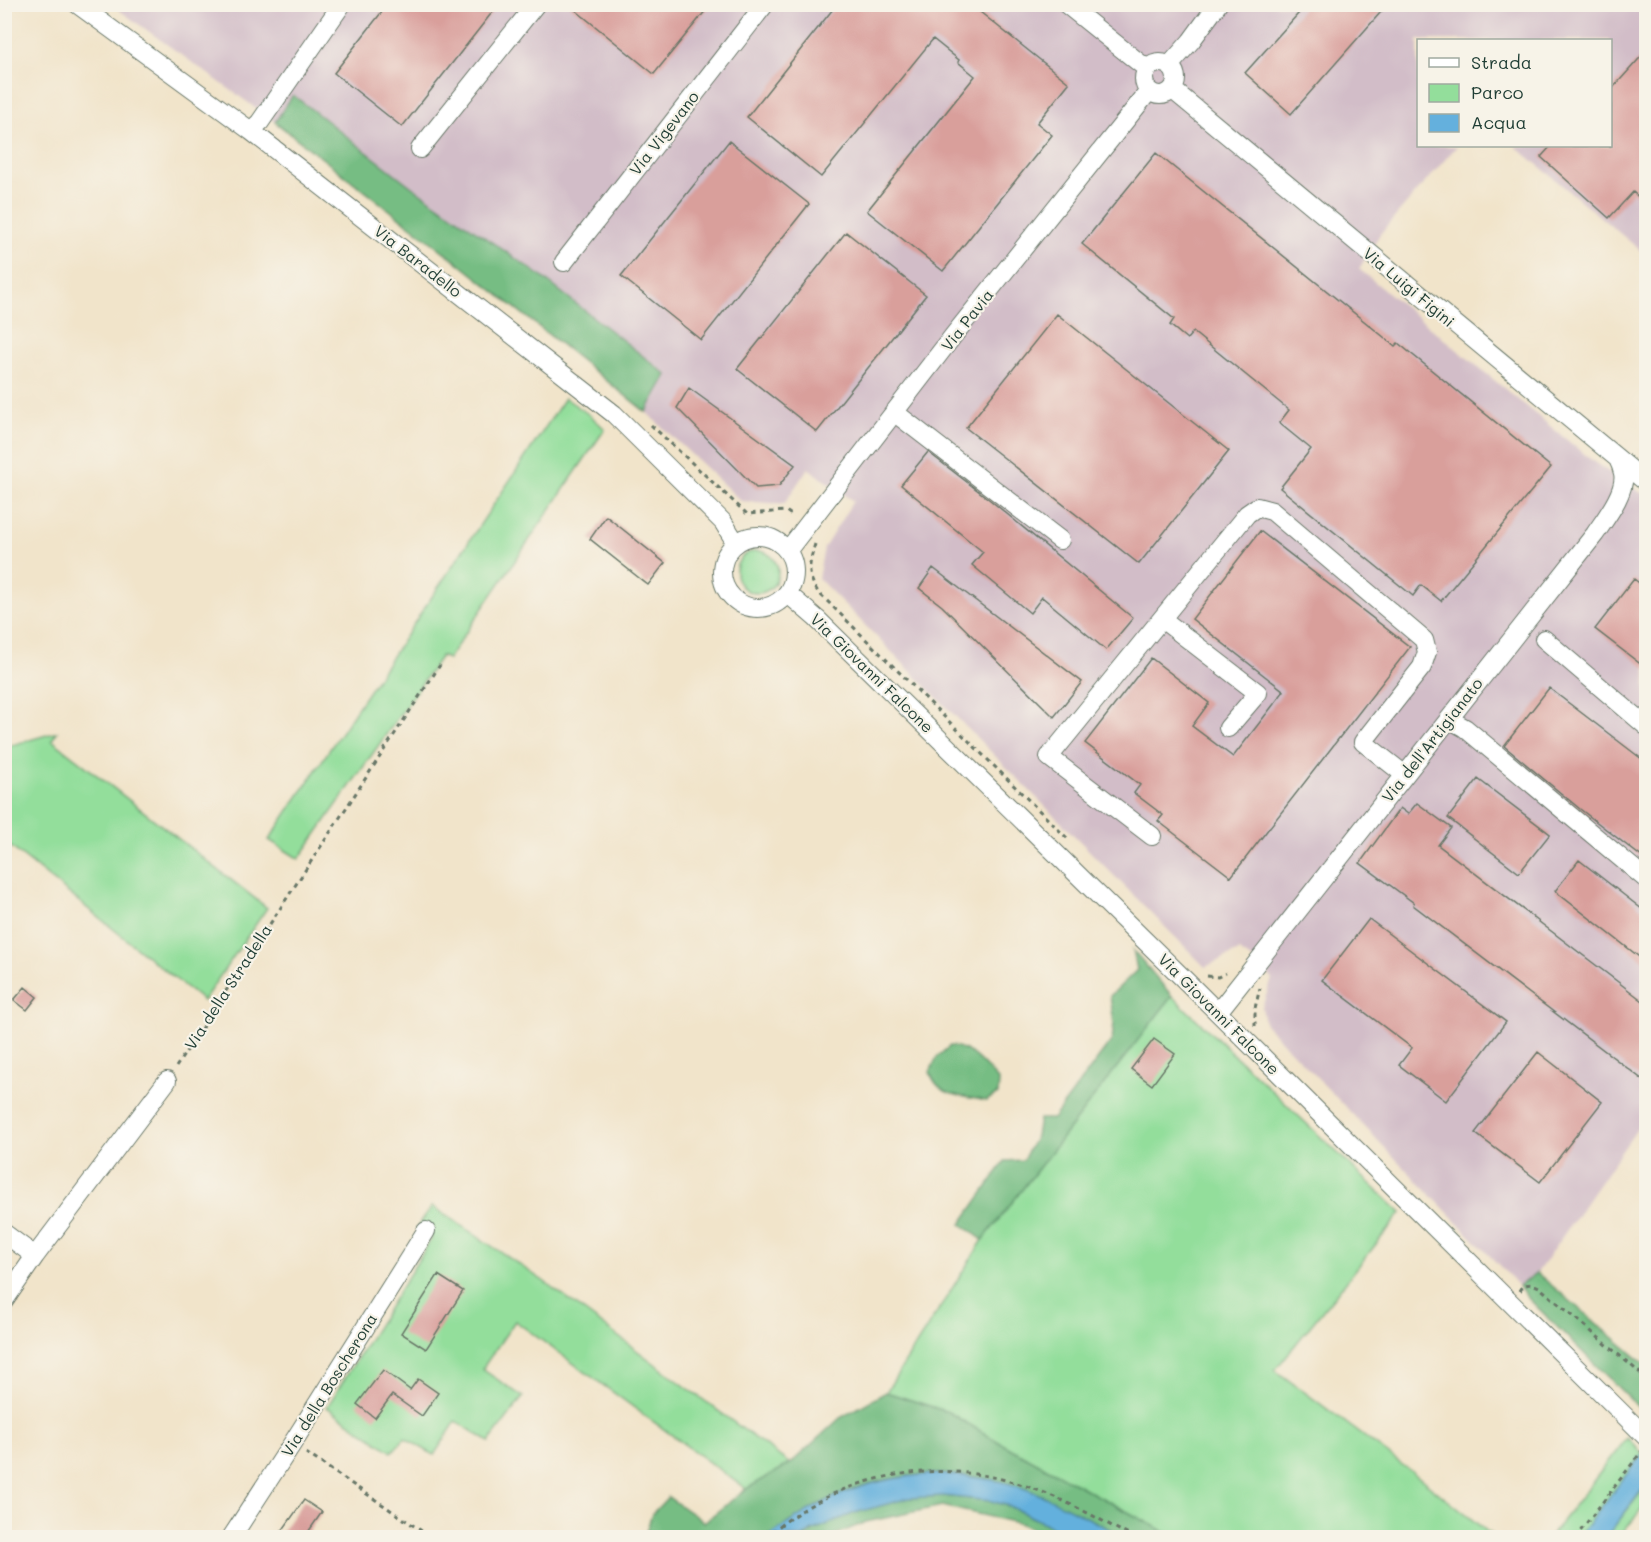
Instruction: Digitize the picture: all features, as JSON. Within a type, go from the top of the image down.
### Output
[{"type":"street","name":"Via Baradello","points":[[76,4],[251,131],[614,414],[723,522],[736,543]]},
{"type":"street","points":[[251,131],[260,122],[342,4]]},
{"type":"street","points":[[420,149],[536,4]]},
{"type":"street","name":"Via Vigevano","points":[[564,262],[765,4]]},
{"type":"street","points":[[1066,4],[1147,69]]},
{"type":"street","points":[[1169,66],[1218,4]]},
{"type":"street","points":[[1162,63],[1169,66],[1175,72],[1176,81],[1173,90],[1166,95],[1157,95],[1149,91],[1144,77],[1147,69],[1154,64],[1162,63]]},
{"type":"street","name":"Via Luigi Figini","points":[[1173,90],[1647,482]]},
{"type":"street","name":"Via Pavia","points":[[788,550],[894,412],[1149,91]]},
{"type":"street","points":[[894,412],[1060,540]]},
{"type":"street","name":"Via dell'Artigianato","points":[[1218,1012],[1595,534],[1611,510],[1622,486],[1624,474],[1618,459]]},
{"type":"street","points":[[1152,836],[1049,758],[1247,514],[1257,507],[1272,511],[1424,640],[1427,652],[1422,667],[1363,742],[1405,775]]},
{"type":"street","points":[[769,537],[788,550],[795,572],[793,584],[788,594],[779,603],[767,608],[754,609],[742,606],[732,598],[725,588],[722,564],[736,543],[746,538],[769,537]]},
{"type":"street","name":"Via Giovanni Falcone","points":[[788,594],[817,619],[1218,1012],[1647,1437]]},
{"type":"street","points":[[1162,619],[1258,693],[1228,728]]},
{"type":"street","points":[[1544,639],[1647,726]]},
{"type":"street","points":[[1449,719],[1465,728],[1647,879]]},
{"type":"street","points":[[4,1301],[35,1256],[167,1081]]},
{"type":"street","name":"Via della Boscherona","points":[[231,1538],[426,1231]]},
{"type":"street","points":[[4,1233],[35,1256]]},
{"type":"path","points":[[747,514],[786,512]]},
{"type":"path","points":[[805,527],[816,540],[809,566],[811,581],[818,592],[1072,843]]},
{"type":"path","name":"Via della Stradella","points":[[167,1081],[440,665]]},
{"type":"path","points":[[1207,976],[1218,977],[1241,964],[1261,981],[1255,1008],[1255,1026],[1261,1033]]},
{"type":"path","points":[[1511,1285],[1521,1295],[1523,1286],[1527,1284],[1539,1287],[1647,1377]]},
{"type":"path","points":[[292,1444],[432,1538]]},
{"type":"path","points":[[1575,1538],[1647,1445]]},
{"type":"path","points":[[765,1538],[804,1509],[846,1488],[908,1472],[936,1471],[986,1475],[1037,1490],[1134,1538]]},
{"type":"shaded area","points":[[112,5],[1646,5],[1646,255],[1516,147],[1612,147],[1612,39],[1417,39],[1417,147],[1456,147],[1380,234],[1359,269],[1595,463],[1646,496],[1646,1116],[1537,1273],[1519,1286],[1265,1024],[1262,1007],[1272,979],[1257,963],[1239,951],[1205,967],[818,578],[824,548],[853,501],[808,468],[784,504],[741,501],[646,412],[667,374],[538,274],[412,187],[293,95],[275,122]]},
{"type":"green space","points":[[293,95],[412,187],[538,274],[667,375],[646,412],[456,261],[275,122]]},
{"type":"green space","points":[[565,398],[605,429],[448,659],[441,656],[299,859],[269,840]]},
{"type":"green space","points":[[757,551],[765,552],[772,557],[777,564],[777,580],[772,587],[765,592],[757,593],[749,592],[742,587],[737,580],[736,572],[737,564],[742,557],[749,552]]},
{"type":"green space","points":[[57,732],[52,740],[267,908],[203,1001],[11,847],[5,845],[5,747]]},
{"type":"green space","points":[[1133,950],[1172,996],[983,1240],[961,1224],[1005,1161],[1023,1160],[1036,1136],[1039,1119],[1053,1119],[1112,1040],[1114,1023],[1110,996],[1137,970]]},
{"type":"green space","points":[[1172,996],[1401,1213],[1275,1370],[1416,1475],[1494,1537],[1174,1537],[948,1412],[886,1392],[983,1240]]},
{"type":"green space","points":[[950,1046],[971,1053],[983,1064],[999,1081],[998,1094],[986,1101],[953,1094],[939,1087],[930,1072],[937,1057]]},
{"type":"green space","points":[[432,1206],[542,1280],[790,1464],[746,1489],[515,1321],[482,1369],[523,1397],[489,1442],[456,1421],[434,1455],[405,1438],[392,1452],[327,1407],[432,1238],[417,1228]]},
{"type":"green space","points":[[1537,1273],[1646,1365],[1646,1415],[1527,1297],[1519,1286]]},
{"type":"green space","points":[[886,1392],[948,1412],[1174,1537],[1125,1537],[1070,1509],[1013,1485],[959,1475],[933,1474],[879,1481],[848,1491],[820,1504],[768,1537],[644,1538],[652,1514],[668,1497],[704,1522],[746,1489],[790,1464],[840,1418]]},
{"type":"green space","points":[[1627,1438],[1643,1454],[1578,1537],[1549,1538]]},
{"type":"green space","points":[[1646,1486],[1646,1503],[1620,1537],[1606,1537]]},
{"type":"green space","points":[[943,1496],[991,1501],[1009,1506],[1073,1537],[1048,1537],[1022,1524],[942,1506],[866,1522],[830,1537],[803,1538],[825,1525],[869,1508],[909,1498]]},
{"type":"water","points":[[1646,1449],[1646,1485],[1606,1537],[1578,1537]]},
{"type":"water","points":[[933,1474],[972,1477],[1011,1484],[1055,1501],[1125,1537],[1073,1537],[1009,1506],[991,1501],[943,1496],[909,1498],[855,1513],[811,1531],[803,1537],[768,1537],[807,1511],[846,1492],[887,1480]]},
{"type":"building","points":[[388,4],[487,4],[494,10],[402,127],[334,73]]},
{"type":"building","points":[[568,4],[711,4],[654,74]]},
{"type":"building","points":[[837,4],[970,4],[1069,83],[1037,123],[1052,135],[943,271],[867,211],[975,76],[933,39],[821,177],[747,117]]},
{"type":"building","points":[[1307,4],[1388,4],[1291,114],[1245,73]]},
{"type":"building","points":[[1647,50],[1647,205],[1633,192],[1609,218],[1541,157],[1550,147],[1612,147],[1612,89]]},
{"type":"building","points":[[729,141],[809,204],[701,340],[621,276]]},
{"type":"building","points":[[1156,153],[1395,346],[1398,343],[1551,467],[1441,601],[1421,585],[1413,596],[1280,488],[1311,449],[1279,423],[1289,410],[1193,332],[1187,339],[1170,325],[1174,319],[1082,244]]},
{"type":"building","points":[[846,232],[926,295],[817,432],[737,369]]},
{"type":"building","points":[[1057,314],[1229,451],[1139,564],[966,428]]},
{"type":"building","points":[[689,388],[795,465],[779,486],[756,488],[677,408]]},
{"type":"building","points":[[928,452],[1133,618],[1106,650],[1042,597],[1030,613],[972,565],[983,552],[901,485]]},
{"type":"building","points":[[606,516],[665,563],[648,585],[590,539]]},
{"type":"building","points":[[1260,531],[1410,647],[1231,877],[1158,821],[1163,815],[1134,793],[1140,785],[1085,743],[1151,658],[1209,703],[1192,726],[1233,757],[1284,691],[1192,619]]},
{"type":"building","points":[[933,568],[1082,682],[1054,717],[942,606],[919,588]]},
{"type":"building","points":[[1634,579],[1647,589],[1647,669],[1595,629]]},
{"type":"building","points":[[1549,688],[1647,763],[1647,861],[1504,746]]},
{"type":"building","points":[[1478,779],[1550,834],[1519,873],[1448,818]]},
{"type":"building","points":[[1417,803],[1451,828],[1438,845],[1647,1004],[1647,1083],[1360,863],[1400,808],[1408,814]]},
{"type":"building","points":[[1579,860],[1647,913],[1647,963],[1555,891]]},
{"type":"building","points":[[1369,919],[1506,1022],[1446,1101],[1399,1065],[1412,1048],[1322,980]]},
{"type":"building","points":[[25,987],[37,997],[27,1010],[14,1000]]},
{"type":"building","points":[[1154,1039],[1175,1054],[1152,1085],[1131,1069]]},
{"type":"building","points":[[1538,1052],[1602,1102],[1540,1182],[1475,1133]]},
{"type":"building","points":[[438,1275],[463,1291],[426,1349],[401,1333]]},
{"type":"building","points":[[383,1370],[410,1390],[418,1379],[438,1393],[422,1416],[392,1395],[375,1418],[357,1404]]},
{"type":"building","points":[[304,1500],[322,1512],[304,1538],[277,1538]]}]
